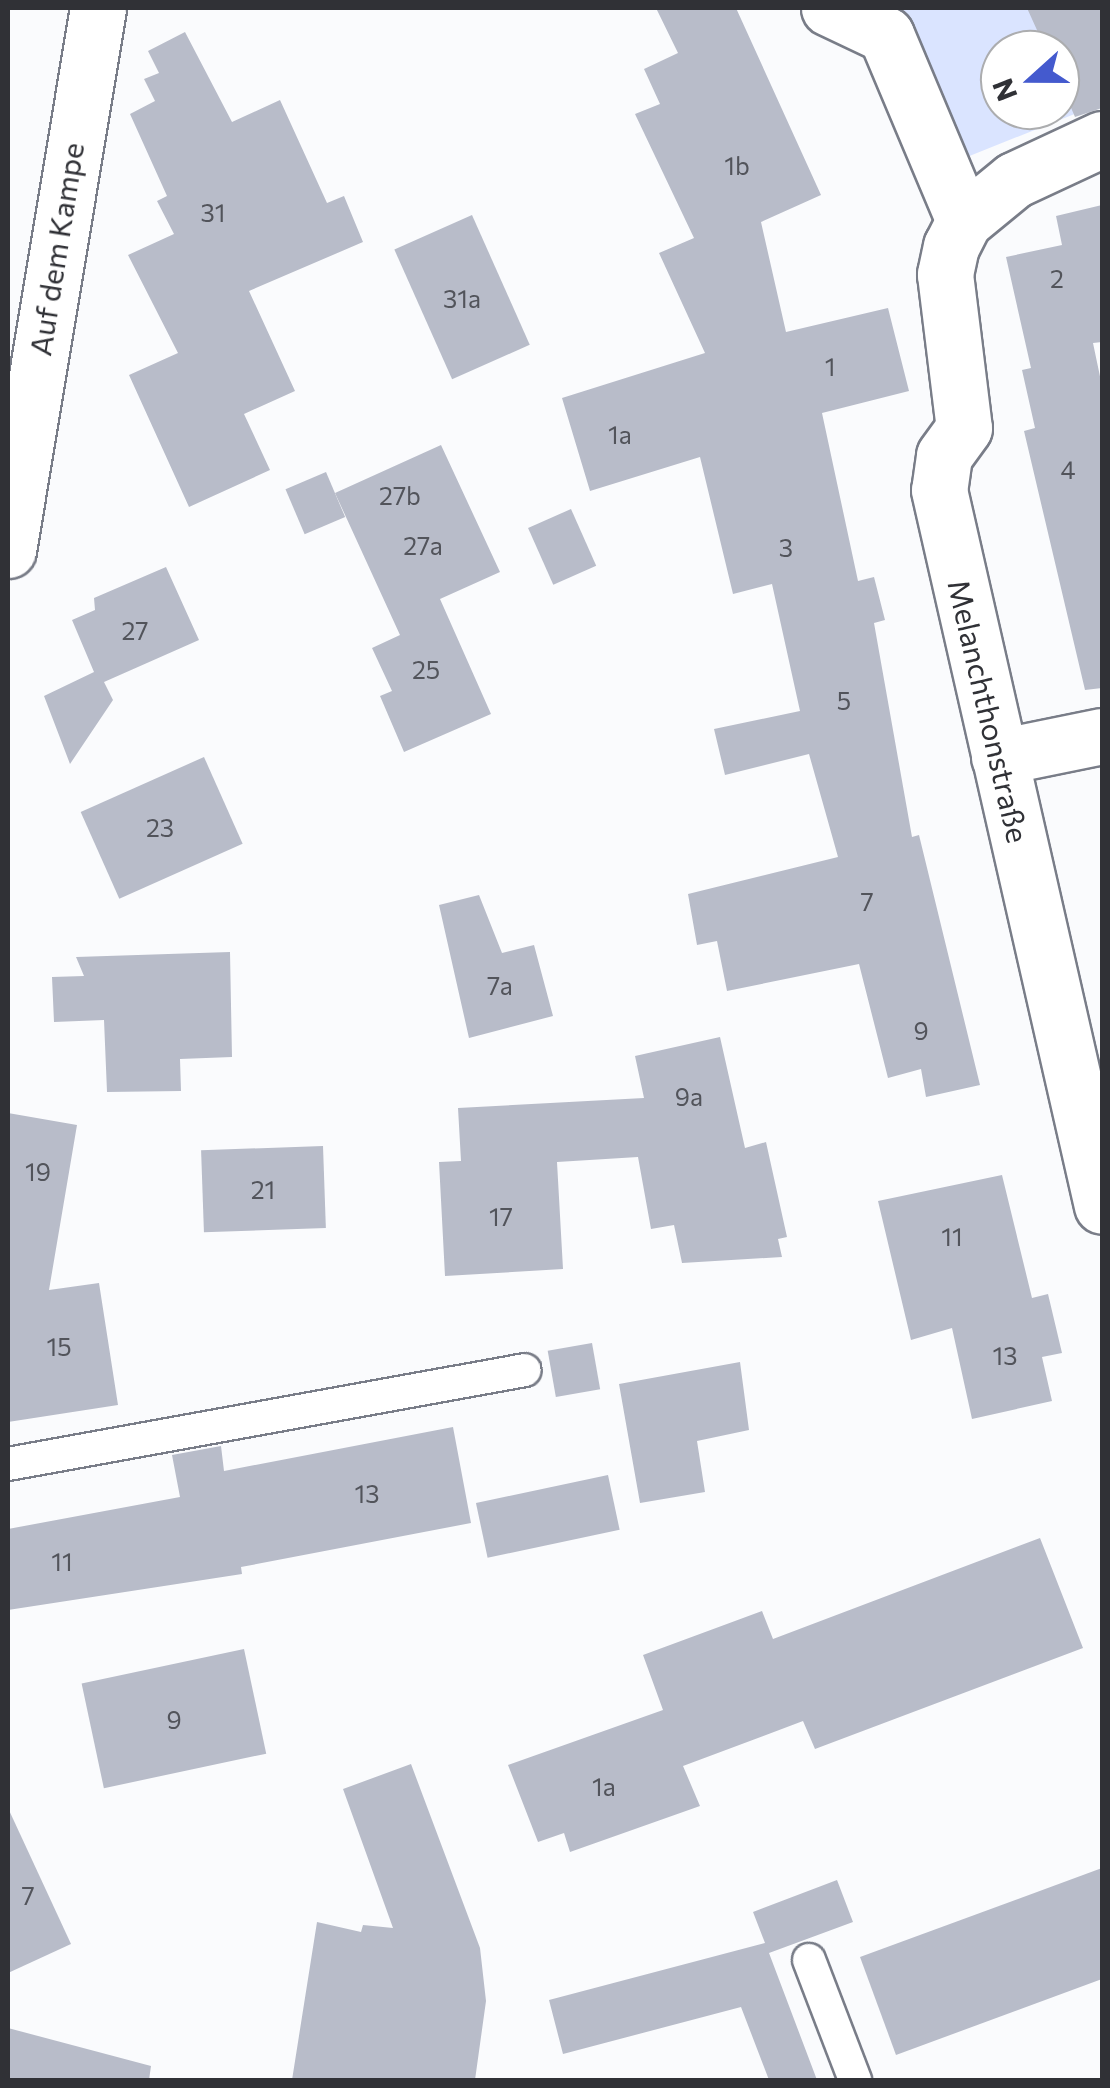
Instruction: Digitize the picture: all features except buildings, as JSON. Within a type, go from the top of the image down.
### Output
[{"type":"street","name":"Auf dem Kampe","points":[[8,550],[98,8]]},
{"type":"street","points":[[829,8],[886,35],[964,221],[1014,180],[1102,139]]},
{"type":"street","name":"Melanchthonstraße","points":[[964,221],[945,274],[964,428],[944,456],[939,490],[1102,1206]]},
{"type":"street","points":[[998,757],[1102,736]]},
{"type":"lane","points":[[8,1464],[526,1370]]},
{"type":"lane","points":[[808,1960],[855,2080]]},
{"type":"shaded area","points":[[884,8],[1102,8],[1102,103],[1080,112],[1080,30],[980,30],[980,130],[1034,130],[962,159]]}]
